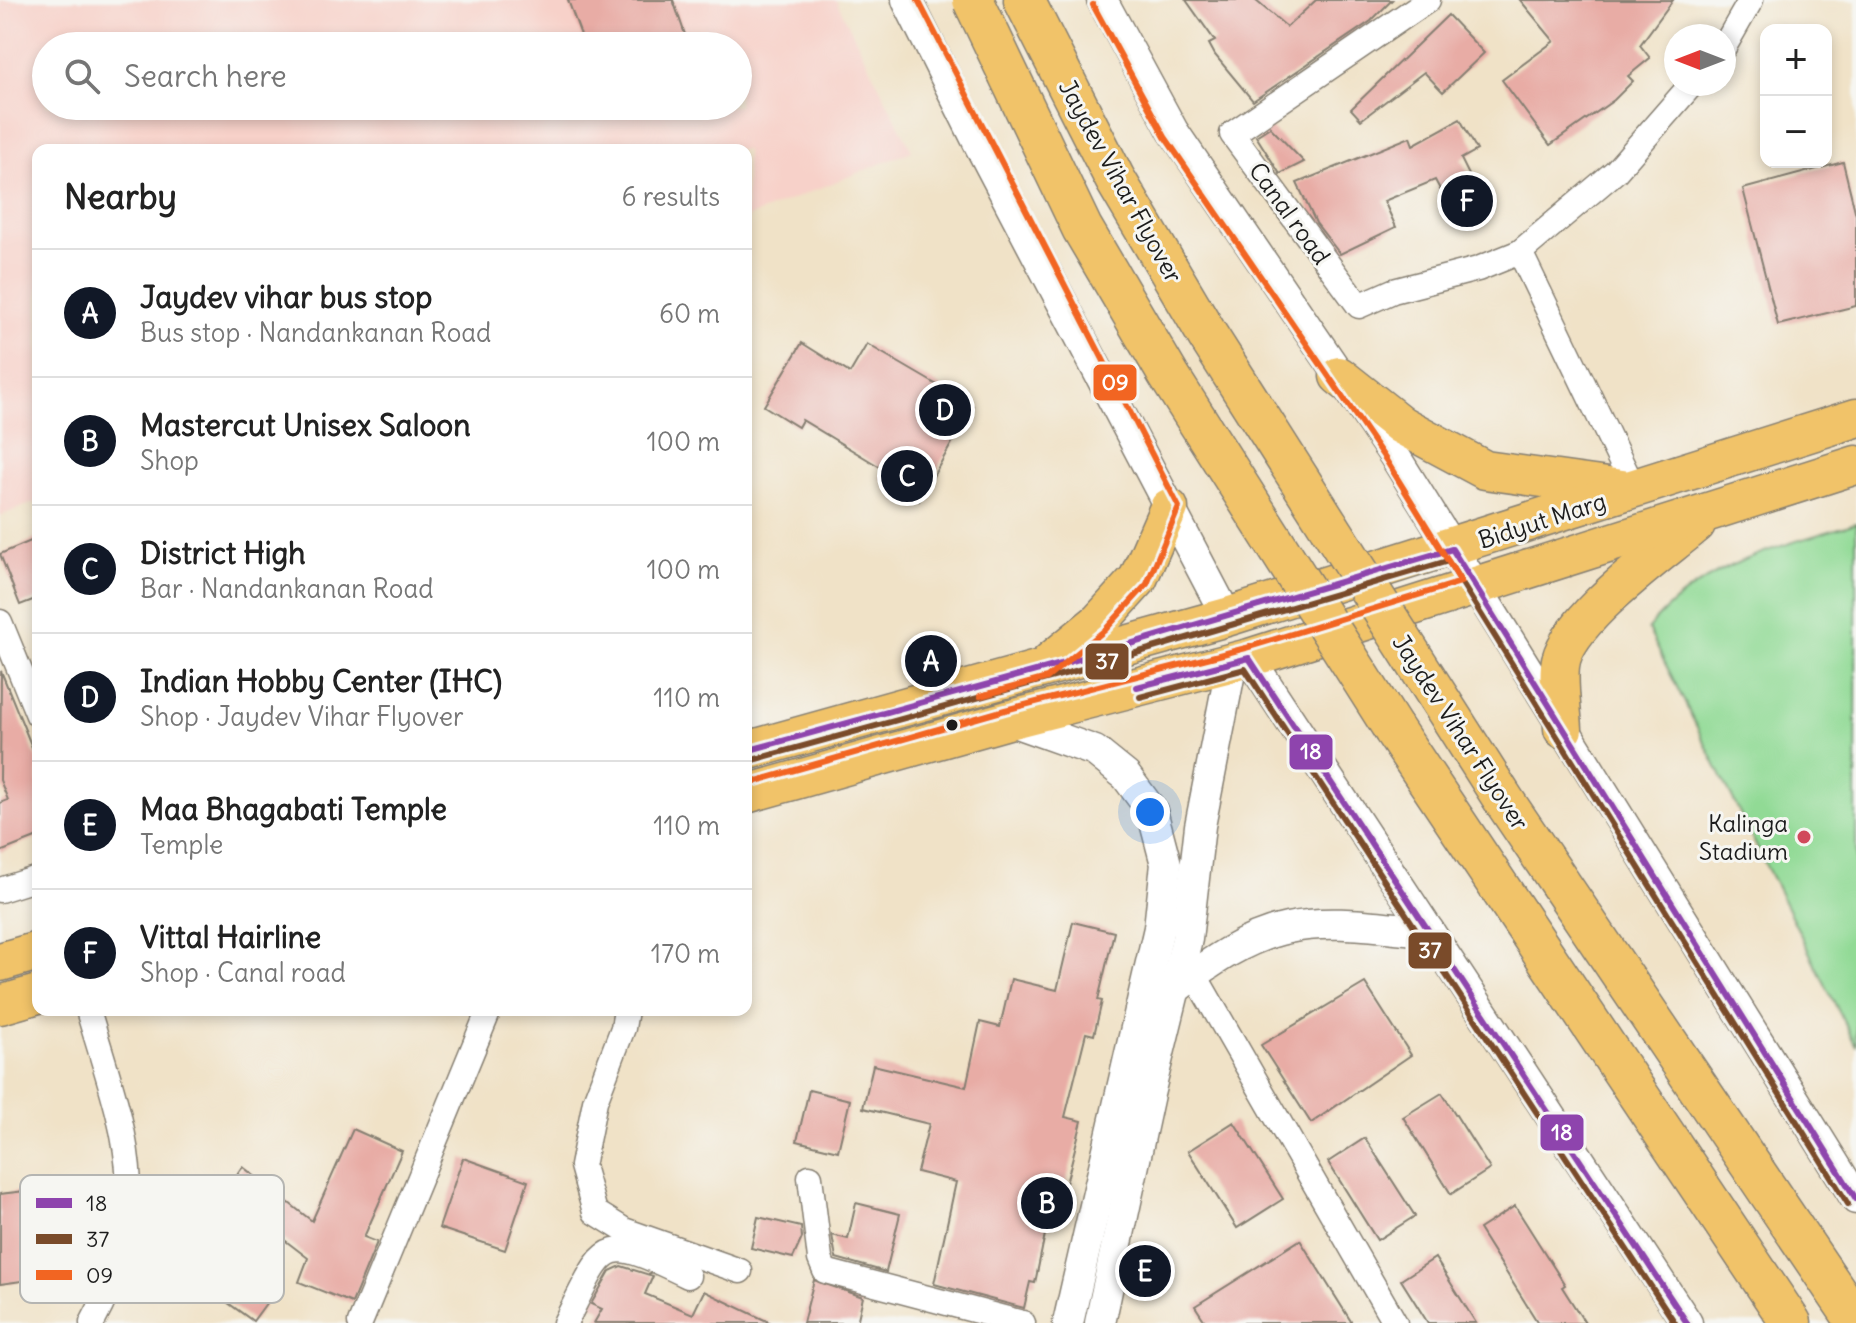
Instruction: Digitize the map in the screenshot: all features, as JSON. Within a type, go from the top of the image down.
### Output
[{"type":"highway","name":"Jaydev Vihar Flyover","points":[[973,0],[1082,228],[1169,376],[1394,730],[1791,1323]]},
{"type":"highway","name":"Jaydev Vihar Flyover","points":[[1024,0],[1115,179],[1208,336],[1505,802],[1856,1321]]},
{"type":"main road","points":[[1339,376],[1401,425],[1485,470],[1635,491]]},
{"type":"main road","name":"Bidyut Marg","points":[[752,749],[1227,617],[1452,549],[1856,418]]},
{"type":"main road","name":"Bidyut Marg","points":[[752,792],[1008,720],[1241,660],[1856,465]]},
{"type":"main road","points":[[1042,669],[1099,622],[1138,579],[1169,508]]},
{"type":"main road","points":[[1563,729],[1559,664],[1569,643],[1594,608],[1710,512]]},
{"type":"main road","points":[[0,962],[32,953]]},
{"type":"main road","points":[[0,1005],[32,996]]},
{"type":"street","points":[[907,0],[1227,617]]},
{"type":"street","points":[[1102,0],[1173,131],[1394,455],[1856,1199]]},
{"type":"street","name":"Canal road","points":[[1428,0],[1232,134],[1359,306],[1393,291],[1478,269],[1520,252]]},
{"type":"street","points":[[1736,26],[1751,0]]},
{"type":"street","points":[[1635,491],[1520,252],[1616,171],[1682,96]]},
{"type":"street","points":[[0,622],[32,700]]},
{"type":"street","points":[[1241,660],[1429,931],[1687,1323]]},
{"type":"street","points":[[1100,1323],[1185,981],[1187,939],[1209,770],[1241,660]]},
{"type":"street","points":[[1008,720],[1095,751],[1126,776],[1152,811],[1166,864],[1159,928],[1068,1323]]},
{"type":"street","points":[[0,890],[32,880]]},
{"type":"street","points":[[1185,981],[1222,953],[1288,928],[1323,925],[1429,931]]},
{"type":"street","points":[[1185,981],[1395,1323]]},
{"type":"street","points":[[90,1016],[118,1110],[130,1175]]},
{"type":"street","points":[[360,1323],[487,1016]]},
{"type":"street","points":[[625,1016],[595,1101],[582,1166],[595,1212],[624,1230],[740,1271]]},
{"type":"street","points":[[810,1177],[811,1202],[825,1271],[1023,1323]]},
{"type":"street","points":[[565,1323],[592,1270],[606,1252],[619,1248],[638,1252],[688,1276]]},
{"type":"street","points":[[92,1323],[103,1303]]},
{"type":"shaded area","points":[[0,0],[836,0],[912,151],[752,216],[752,144],[32,144],[32,503],[0,516]]},
{"type":"green space","name":"Kalinga Stadium","points":[[1856,523],[1856,1046],[1648,629],[1669,607],[1716,573],[1771,550]]},
{"type":"building","points":[[568,0],[673,0],[684,32],[580,32]]},
{"type":"building","points":[[1186,0],[1255,0],[1287,27],[1316,0],[1392,0],[1371,21],[1253,101],[1215,55],[1209,44],[1215,41]]},
{"type":"building","points":[[1520,0],[1673,0],[1640,45],[1650,58],[1628,76],[1633,81],[1614,100],[1550,145],[1502,80],[1554,41]]},
{"type":"building","points":[[1448,15],[1484,53],[1443,92],[1424,72],[1361,120],[1351,109]]},
{"type":"building","points":[[1460,119],[1477,150],[1461,159],[1479,195],[1451,210],[1435,180],[1384,201],[1396,227],[1340,254],[1316,223],[1297,183],[1410,137],[1413,145]]},
{"type":"building","points":[[1270,127],[1304,162],[1280,174],[1256,136]]},
{"type":"building","points":[[1843,162],[1856,215],[1856,306],[1778,325],[1743,189],[1821,168],[1832,168],[1832,165]]},
{"type":"building","points":[[802,343],[850,373],[867,344],[973,406],[919,501],[880,479],[885,470],[802,420],[798,427],[764,406]]},
{"type":"building","points":[[32,541],[32,600],[20,605],[0,554]]},
{"type":"building","points":[[1,671],[32,747],[32,839],[0,852],[0,803],[8,800],[0,780]]},
{"type":"building","points":[[1073,922],[1114,932],[1098,1000],[1102,1001],[1094,1035],[1086,1033],[1065,1117],[1082,1121],[1060,1207],[1051,1205],[1035,1283],[1030,1282],[1024,1308],[934,1284],[956,1182],[917,1172],[929,1124],[863,1108],[873,1065],[966,1087],[980,1022],[1000,1027],[1011,979],[1057,990]]},
{"type":"building","points":[[1365,983],[1411,1055],[1311,1123],[1261,1045]]},
{"type":"building","points":[[809,1090],[850,1100],[838,1151],[797,1141]]},
{"type":"building","points":[[1442,1093],[1490,1169],[1451,1194],[1403,1117]]},
{"type":"building","points":[[1234,1122],[1283,1199],[1237,1228],[1188,1151]]},
{"type":"building","points":[[353,1129],[402,1151],[364,1237],[377,1242],[352,1303],[299,1282],[308,1258],[284,1240],[284,1199],[312,1221]]},
{"type":"building","points":[[1365,1138],[1415,1216],[1377,1240],[1328,1162]]},
{"type":"building","points":[[463,1158],[528,1181],[505,1250],[439,1228]]},
{"type":"building","points":[[243,1167],[253,1175],[237,1175]]},
{"type":"building","points":[[20,1192],[20,1281],[0,1284],[0,1194]]},
{"type":"building","points":[[856,1203],[900,1214],[886,1272],[836,1258],[832,1235],[848,1239]]},
{"type":"building","points":[[1515,1206],[1585,1323],[1538,1323],[1479,1229]]},
{"type":"building","points":[[758,1217],[801,1227],[802,1238],[793,1258],[751,1248]]},
{"type":"building","points":[[1300,1240],[1352,1323],[1206,1323],[1195,1306]]},
{"type":"building","points":[[1435,1258],[1476,1323],[1428,1323],[1401,1280]]},
{"type":"building","points":[[621,1266],[653,1276],[645,1294],[693,1314],[704,1291],[771,1323],[594,1323],[602,1309],[591,1304],[610,1271]]},
{"type":"building","points":[[814,1280],[863,1297],[857,1323],[803,1323]]},
{"type":"building","points":[[228,1303],[266,1303],[253,1321]]},
{"type":"transit line","name":"09","points":[[918,0],[1179,507],[1147,584],[1105,630],[1047,678],[980,696]]},
{"type":"transit line","name":"09","points":[[752,782],[1005,710],[1246,648],[1461,582],[1386,460],[1165,137],[1093,5]]},
{"type":"transit line","name":"18","points":[[752,749],[1072,661],[1452,549],[1856,1199]]},
{"type":"transit line","name":"37","points":[[752,760],[1075,671],[1448,561],[1848,1204]]},
{"type":"transit line","name":"18","points":[[1137,687],[1249,658],[1687,1323]]},
{"type":"transit line","name":"37","points":[[1140,697],[1245,669],[1675,1323]]},
{"type":"place","name":"Vittal Hairline","points":[[1467,201]]},
{"type":"place","name":"Indian Hobby Center (IHC)","points":[[945,410]]},
{"type":"place","name":"District High","points":[[907,476]]},
{"type":"place","name":"Jaydev vihar bus stop","points":[[931,661]]},
{"type":"place","name":"Kalinga Stadium","points":[[1804,837]]},
{"type":"place","name":"Mastercut Unisex Saloon","points":[[1047,1203]]},
{"type":"place","name":"Maa Bhagabati Temple","points":[[1145,1271]]}]
